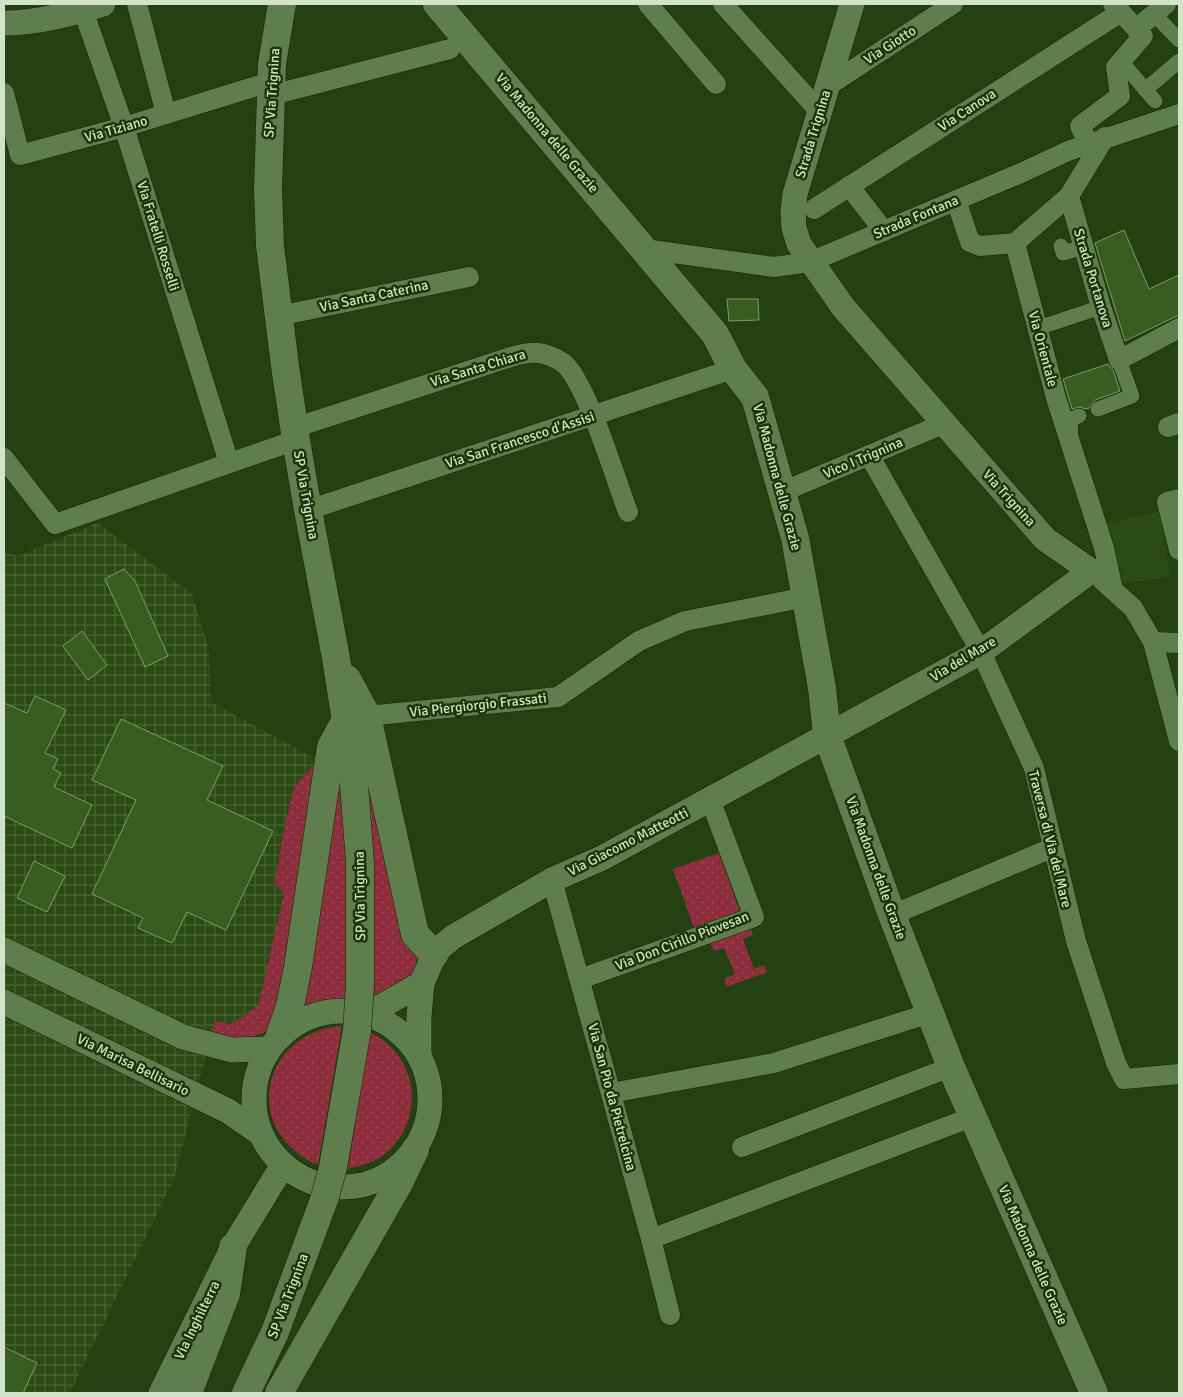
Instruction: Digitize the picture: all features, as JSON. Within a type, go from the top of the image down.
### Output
[{"type":"main road","name":"SP Via Trignina","points":[[246,1393],[275,1332],[325,1197],[334,1167],[363,1022],[360,986],[360,862],[352,759],[356,718],[336,658],[308,510],[278,316],[270,246],[268,190],[272,64],[282,4]]},
{"type":"main road","name":"Via Madonna delle Grazie","points":[[437,4],[715,334],[733,369],[755,397],[795,538],[822,688],[827,735],[892,916],[950,1066],[1094,1393]]},
{"type":"main road","points":[[356,718],[415,934],[434,955]]},
{"type":"main road","points":[[274,1042],[290,1006],[298,967],[331,747],[356,718]]},
{"type":"main road","points":[[279,1393],[399,1183],[415,1150]]},
{"type":"main road","points":[[188,1393],[226,1294],[233,1247]]},
{"type":"street","points":[[138,4],[166,114]]},
{"type":"street","points":[[648,4],[716,84]]},
{"type":"street","points":[[724,4],[820,112]]},
{"type":"street","name":"Strada Trignina","points":[[810,262],[799,244],[794,228],[795,194],[852,4]]},
{"type":"street","name":"Via Giotto","points":[[828,86],[953,4]]},
{"type":"street","points":[[4,23],[21,23],[51,18],[93,7]]},
{"type":"street","name":"Via Fratelli Rosselli","points":[[93,7],[124,127],[229,463]]},
{"type":"street","points":[[956,200],[970,242],[980,246],[1015,243],[1068,196],[1096,140],[1080,126],[1120,96],[1116,67],[1142,36],[1117,8]]},
{"type":"street","name":"Via Canova","points":[[814,209],[1117,8]]},
{"type":"street","points":[[1136,29],[1160,9],[1179,40]]},
{"type":"street","name":"Via Tiziano","points":[[4,93],[20,155],[166,114],[272,88],[450,49]]},
{"type":"street","points":[[1121,61],[1155,101]]},
{"type":"street","points":[[1145,90],[1179,61]]},
{"type":"street","name":"Strada Fontana","points":[[644,249],[774,267],[810,262],[1096,140],[1179,114]]},
{"type":"street","points":[[849,186],[884,231]]},
{"type":"street","name":"Strada Portanova","points":[[1068,196],[1119,360]]},
{"type":"street","name":"Via Orientale","points":[[1015,243],[1056,398],[1104,548],[1113,590]]},
{"type":"street","points":[[1061,246],[1063,253],[1083,247]]},
{"type":"street","name":"Via Trignina","points":[[810,262],[843,307],[1045,539],[1091,571],[1133,608],[1153,642],[1174,701],[1179,739]]},
{"type":"street","name":"Via Santa Caterina","points":[[278,316],[469,277]]},
{"type":"street","points":[[1038,328],[1101,307]]},
{"type":"street","points":[[1098,410],[1132,396],[1119,360],[1179,328]]},
{"type":"street","name":"Via Santa Chiara","points":[[4,458],[55,524],[229,463],[295,434],[531,352],[545,354],[563,363],[576,378],[593,416],[628,512]]},
{"type":"street","name":"Via San Francesco d'Assisi","points":[[308,510],[733,369]]},
{"type":"street","points":[[1070,440],[1071,419],[1079,416]]},
{"type":"street","name":"Vico I Trignina","points":[[782,492],[943,424]]},
{"type":"street","name":"Traversa di Via del Mare","points":[[869,455],[981,652],[1034,768],[1076,941],[1116,1063],[1124,1079],[1179,1074]]},
{"type":"street","points":[[1173,500],[1179,550]]},
{"type":"street","name":"Via del Mare","points":[[827,735],[981,652],[1091,571]]},
{"type":"street","name":"Via Piergiorgio Frassati","points":[[356,718],[558,697],[640,641],[685,621],[806,597]]},
{"type":"street","points":[[1153,642],[1179,643]]},
{"type":"street","name":"Via Giacomo Matteotti","points":[[419,1054],[419,1016],[422,983],[434,955],[453,937],[552,880],[602,858],[827,735]]},
{"type":"street","name":"Via Don Cirillo Piovesan","points":[[580,979],[754,917],[710,799]]},
{"type":"street","points":[[892,916],[1052,848]]},
{"type":"street","name":"Via San Pio da Pietrelcina","points":[[552,880],[670,1314]]},
{"type":"street","points":[[4,950],[183,1037],[232,1050],[274,1042]]},
{"type":"street","points":[[363,1022],[422,983]]},
{"type":"street","name":"Via Marisa Bellisario","points":[[4,1002],[228,1111],[260,1133]]},
{"type":"street","points":[[353,1011],[363,1022],[383,1020],[409,1040],[419,1054],[426,1069],[430,1085],[431,1102],[426,1127],[415,1150],[391,1173],[361,1186],[328,1186],[312,1182],[297,1175],[283,1165],[274,1156],[260,1133],[253,1099],[260,1065],[274,1042],[300,1022],[321,1013],[353,1011]]},
{"type":"street","points":[[611,1093],[774,1063],[930,1013]]},
{"type":"street","points":[[742,1147],[950,1066]]},
{"type":"street","points":[[651,1239],[972,1117]]},
{"type":"street","name":"Via Inghilterra","points":[[160,1393],[233,1247],[283,1165]]},
{"type":"shaded area","points":[[1160,511],[1170,577],[1121,584],[1107,523]]},
{"type":"shaded area","points":[[98,523],[192,594],[209,649],[211,702],[318,760],[294,787],[283,834],[275,883],[284,894],[258,1006],[231,1024],[215,1021],[174,1179],[70,1393],[4,1393],[4,552],[18,556]]},
{"type":"shaded area","points":[[372,759],[418,957],[410,983],[375,1004],[345,1001],[319,1006],[274,1022],[265,1032],[252,1037],[237,1038],[211,1032],[215,1021],[231,1024],[258,1006],[284,894],[275,883],[283,834],[294,787],[318,760]]},
{"type":"shaded area","points":[[719,853],[740,912],[694,928],[673,869]]},
{"type":"shaded area","points":[[750,927],[753,935],[743,939],[754,969],[764,965],[767,972],[727,987],[724,979],[735,974],[724,948],[714,951],[710,942]]},
{"type":"shaded area","points":[[342,1026],[318,1165],[294,1150],[278,1130],[270,1108],[270,1086],[278,1064],[292,1046],[314,1033]]},
{"type":"shaded area","points":[[370,1032],[391,1047],[405,1067],[410,1080],[411,1108],[408,1122],[392,1147],[377,1159],[348,1169]]},
{"type":"building","points":[[1124,230],[1149,289],[1179,275],[1179,315],[1125,341],[1095,243]]},
{"type":"building","points":[[727,299],[758,299],[759,320],[729,321]]},
{"type":"building","points":[[1108,364],[1113,370],[1120,391],[1095,400],[1089,408],[1080,407],[1072,409],[1063,379]]},
{"type":"building","points":[[124,569],[135,581],[168,656],[145,667],[105,579]]},
{"type":"building","points":[[82,631],[107,665],[88,680],[63,646]]},
{"type":"building","points":[[35,696],[66,710],[45,753],[58,759],[53,769],[61,773],[54,787],[92,805],[72,848],[4,816],[4,703],[27,713]]},
{"type":"building","points":[[121,719],[223,766],[207,800],[273,831],[226,930],[187,912],[172,943],[138,928],[143,918],[92,894],[136,800],[92,780]]},
{"type":"building","points":[[34,861],[65,876],[47,912],[17,898]]},
{"type":"building","points":[[4,1347],[37,1363],[23,1393],[4,1393]]}]
